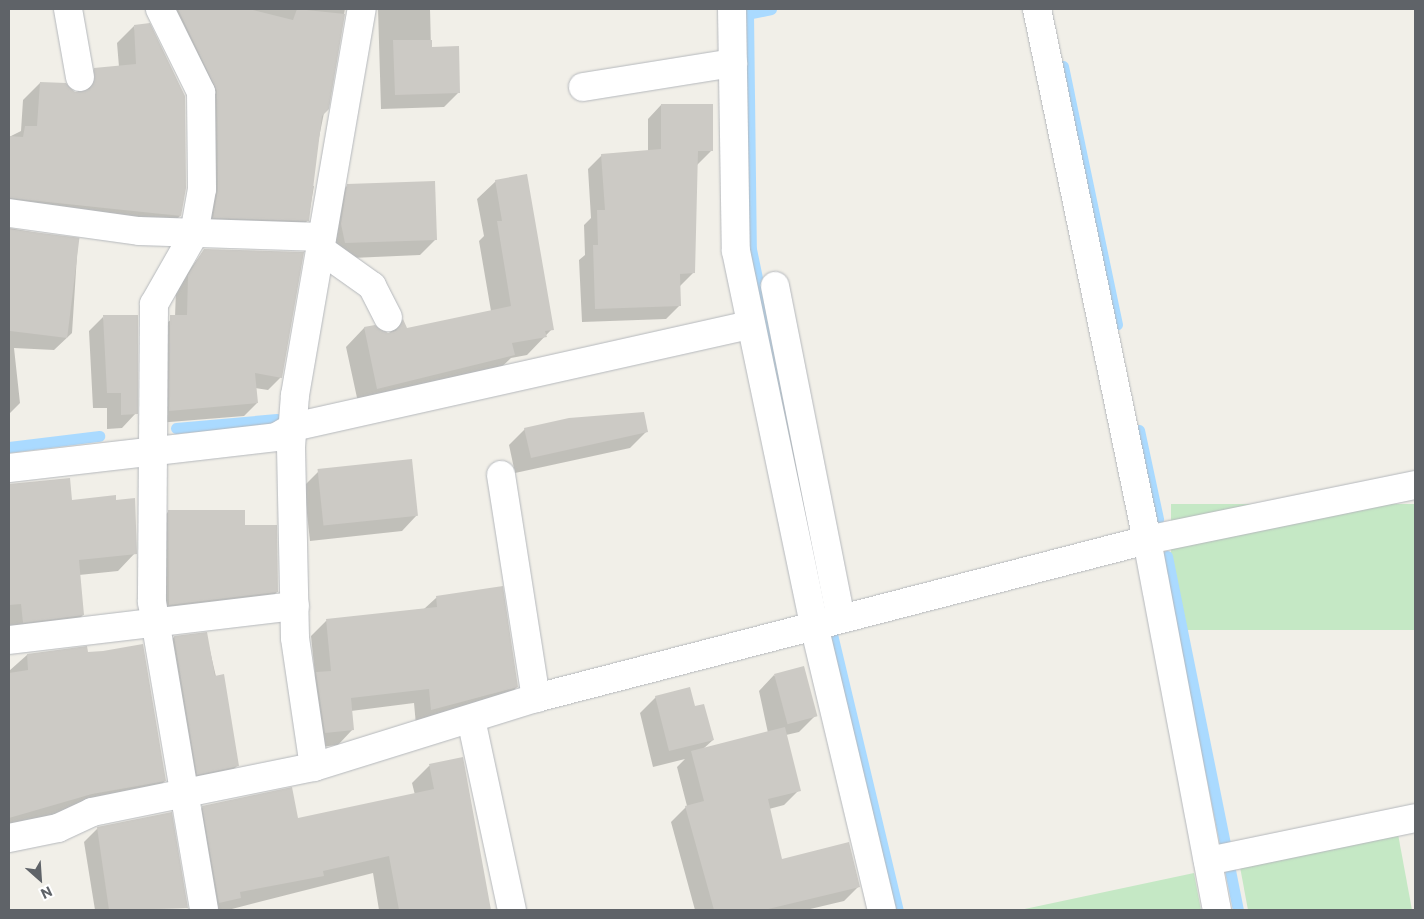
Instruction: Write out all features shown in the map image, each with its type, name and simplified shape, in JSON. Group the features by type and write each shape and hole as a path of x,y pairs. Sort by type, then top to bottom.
{"street":[{"path":"68,9 80,77"},
{"path":"160,9 201,92 202,189 194,234 154,304 153,452 155,622 187,794 204,910"},
{"path":"314,767 295,606 292,427 321,243 362,9"},
{"path":"732,9 736,250 814,625 882,910"},
{"path":"1037,9 1147,540 1217,910"},
{"path":"583,87 733,63"},
{"path":"9,213 194,234 321,243 372,286 388,317"},
{"path":"775,286 841,618"},
{"path":"9,468 276,437 292,427 751,325"},
{"path":"501,475 536,698"},
{"path":"9,838 58,828 92,812 314,767 536,698 1147,540 1415,485"},
{"path":"9,640 295,606"},
{"path":"471,719 512,910"},
{"path":"1208,861 1415,818"}],"green space":[{"path":"1171,504 1415,504 1415,630 1171,630"},
{"path":"1398,834 1412,910 1248,910 1240,867"},
{"path":"1194,873 1201,910 1020,910"}],"building":[{"path":"178,9 249,9 293,20 297,9 345,14 329,109 322,116 309,221 213,218 218,189 217,91"},
{"path":"150,23 185,96 186,188 181,216 9,198 9,136 23,137 25,126 37,126 40,82 66,83 75,92 90,89 94,68 136,64 134,25"},
{"path":"393,40 432,40 432,47 459,46 460,93 395,95"},
{"path":"661,104 713,104 713,151 698,151 695,273 680,274 681,306 595,309 593,245 598,245 597,210 605,210 601,154 661,149"},
{"path":"527,174 554,330 545,331 547,337 512,343 515,355 377,389 364,327 375,325 388,333 396,331 403,319 407,328 511,306 497,221 502,221 495,180"},
{"path":"435,181 437,240 345,243 341,224 347,184"},
{"path":"9,229 79,238 67,338 9,331"},
{"path":"204,249 304,252 282,378 255,373 258,403 169,411 170,315 187,315 188,275"},
{"path":"103,315 138,315 138,414 121,415 121,393 107,393"},
{"path":"644,412 648,432 531,458 524,428 569,418"},
{"path":"412,459 418,516 323,526 318,469"},
{"path":"70,478 72,500 116,495 116,500 135,498 137,554 79,560 84,615 23,623 21,604 9,605 9,484"},
{"path":"168,510 245,510 245,525 277,525 278,592 169,605"},
{"path":"503,586 518,687 431,710 429,689 351,698 354,730 325,733 316,672 331,671 326,619 437,607 436,596"},
{"path":"207,632 215,676 224,674 239,766 197,775 174,636"},
{"path":"143,644 166,781 92,794 9,818 9,673 28,670 27,654 87,646 88,652 103,651"},
{"path":"804,666 817,716 788,724 774,674"},
{"path":"690,687 695,706 704,704 714,740 669,751 655,696"},
{"path":"785,727 801,791 768,799 782,859 849,842 860,887 764,910 714,910 685,806 704,801 691,751"},
{"path":"463,757 491,910 399,910 389,856 323,871 324,876 240,892 241,898 219,903 202,806 292,787 298,818 434,789 429,764"},
{"path":"172,812 188,908 109,910 97,827"}],"waterway":[{"path":"771,9 748,14 751,249 820,583"},
{"path":"1063,66 1117,324"},
{"path":"176,428 277,419"},
{"path":"1139,430 1158,519"},
{"path":"9,447 99,436"},
{"path":"1167,556 1225,843"},
{"path":"832,634 898,910"},
{"path":"1230,870 1238,910"}]}
